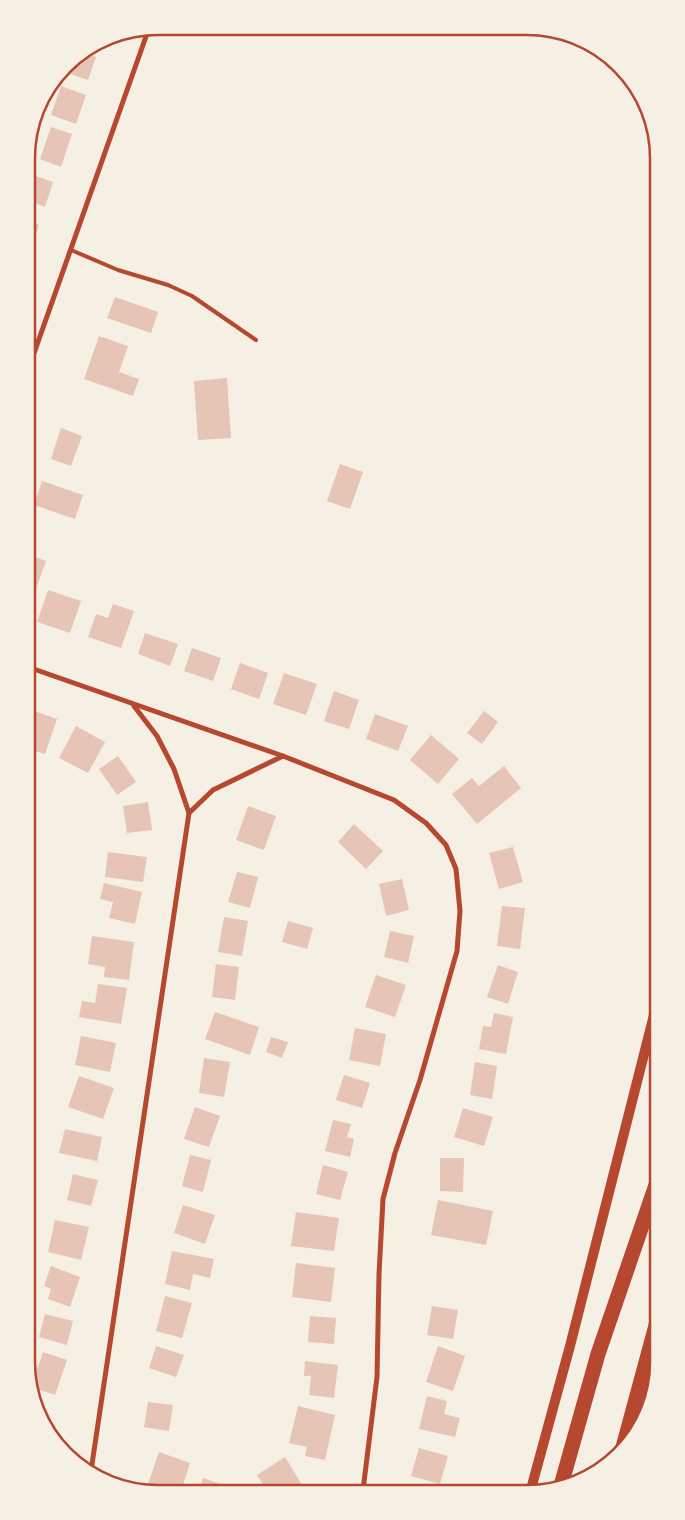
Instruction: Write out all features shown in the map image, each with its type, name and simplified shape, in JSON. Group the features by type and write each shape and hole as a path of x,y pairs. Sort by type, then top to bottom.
{"highway":[{"path":"563,1480 598,1354 650,1202"},
{"path":"626,1435 650,1348"}],"main road":[{"path":"531,1485 573,1337 650,1031"}],"street":[{"path":"35,351 146,35"},
{"path":"35,669 283,756 394,800 426,823 446,846 456,869 460,911 457,951 420,1080 395,1153 383,1199 377,1377 364,1485"},
{"path":"91,1465 189,813 174,769 158,736 133,704"},
{"path":"189,813 213,790 283,756"}],"lane":[{"path":"71,250 118,270 168,285 192,296 256,340"}],"building":[{"path":"91,56 96,57 88,80 69,73"},
{"path":"61,86 86,95 76,124 51,115"},
{"path":"51,127 72,134 61,167 40,159"},
{"path":"35,176 53,182 45,207 35,203"},
{"path":"35,223 39,225 35,236"},
{"path":"115,297 158,312 151,333 107,318"},
{"path":"99,336 128,346 119,372 139,379 133,396 84,379"},
{"path":"227,378 231,438 198,440 194,381"},
{"path":"61,428 82,436 71,466 51,459"},
{"path":"340,464 363,472 350,509 327,501"},
{"path":"42,481 83,495 75,519 35,505"},
{"path":"35,557 46,561 35,592"},
{"path":"48,590 81,601 70,633 37,622"},
{"path":"113,604 134,611 121,648 88,637 96,614 108,618"},
{"path":"145,633 178,644 170,666 138,654"},
{"path":"192,648 221,658 213,681 184,671"},
{"path":"240,663 268,673 259,699 231,689"},
{"path":"284,673 317,684 306,715 273,704"},
{"path":"334,691 359,700 349,729 324,721"},
{"path":"35,711 57,719 45,754 35,751"},
{"path":"484,711 498,722 482,744 467,733"},
{"path":"375,714 408,726 398,751 366,739"},
{"path":"76,726 105,742 88,773 59,758"},
{"path":"431,735 459,759 438,784 410,760"},
{"path":"118,756 136,782 117,795 99,769"},
{"path":"504,766 521,788 477,824 452,794 472,778 479,786"},
{"path":"148,802 152,830 127,833 123,806"},
{"path":"248,806 276,816 264,850 236,840"},
{"path":"354,824 383,851 366,869 338,842"},
{"path":"513,847 523,882 499,889 489,853"},
{"path":"108,852 147,857 143,882 105,877"},
{"path":"237,872 258,877 250,908 228,902"},
{"path":"402,879 409,910 386,916 379,884"},
{"path":"104,883 142,892 135,924 109,918 113,902 100,899"},
{"path":"502,906 525,908 520,949 497,946"},
{"path":"224,917 248,921 242,956 218,952"},
{"path":"288,921 313,928 307,949 282,942"},
{"path":"390,931 414,936 408,963 384,957"},
{"path":"92,936 134,942 129,980 104,977 105,967 88,964"},
{"path":"216,964 239,967 235,1000 212,997"},
{"path":"498,965 518,972 508,1004 487,997"},
{"path":"376,975 406,985 395,1017 365,1007"},
{"path":"98,984 127,988 121,1024 79,1017 82,1001 95,1003"},
{"path":"215,1012 259,1027 250,1055 205,1039"},
{"path":"494,1013 513,1017 506,1054 479,1049 483,1026 491,1027"},
{"path":"355,1028 386,1034 380,1066 349,1060"},
{"path":"81,1036 116,1043 110,1072 75,1065"},
{"path":"271,1037 288,1042 282,1058 266,1052"},
{"path":"204,1058 230,1062 224,1097 199,1093"},
{"path":"475,1062 497,1066 492,1099 470,1095"},
{"path":"344,1075 370,1083 362,1108 336,1100"},
{"path":"79,1076 114,1088 103,1119 68,1107"},
{"path":"195,1107 220,1116 209,1147 184,1139"},
{"path":"463,1108 493,1117 484,1146 454,1137"},
{"path":"333,1120 351,1124 347,1137 354,1139 350,1157 325,1151"},
{"path":"65,1129 102,1137 97,1161 59,1153"},
{"path":"190,1155 211,1160 203,1192 182,1186"},
{"path":"440,1158 464,1158 463,1192 440,1191"},
{"path":"323,1165 348,1172 340,1200 316,1194"},
{"path":"73,1174 98,1180 91,1206 67,1200"},
{"path":"438,1200 493,1211 486,1245 431,1235"},
{"path":"183,1205 215,1215 205,1244 174,1233"},
{"path":"296,1212 339,1218 334,1251 291,1246"},
{"path":"55,1220 89,1227 81,1260 48,1252"},
{"path":"172,1251 214,1259 210,1278 193,1274 190,1290 165,1284"},
{"path":"296,1263 335,1268 331,1302 292,1297"},
{"path":"51,1266 80,1277 70,1307 48,1299 51,1289 44,1286"},
{"path":"165,1296 192,1303 182,1338 156,1331"},
{"path":"432,1306 458,1310 453,1339 427,1335"},
{"path":"45,1314 73,1321 67,1345 39,1337"},
{"path":"310,1316 336,1318 334,1344 308,1342"},
{"path":"156,1346 184,1355 176,1377 149,1368"},
{"path":"438,1346 465,1356 453,1391 426,1382"},
{"path":"43,1352 67,1360 55,1395 38,1389 36,1373"},
{"path":"305,1361 338,1365 334,1398 309,1395 311,1376 304,1376"},
{"path":"427,1396 447,1401 444,1414 460,1418 455,1437 419,1429"},
{"path":"148,1402 173,1405 169,1431 144,1427"},
{"path":"298,1406 335,1415 325,1460 305,1456 307,1447 289,1443"},
{"path":"419,1448 448,1456 440,1484 411,1476"},
{"path":"159,1452 190,1463 183,1485 148,1484"},
{"path":"285,1457 302,1485 263,1485 257,1475"},
{"path":"203,1478 223,1485 201,1485"}]}
